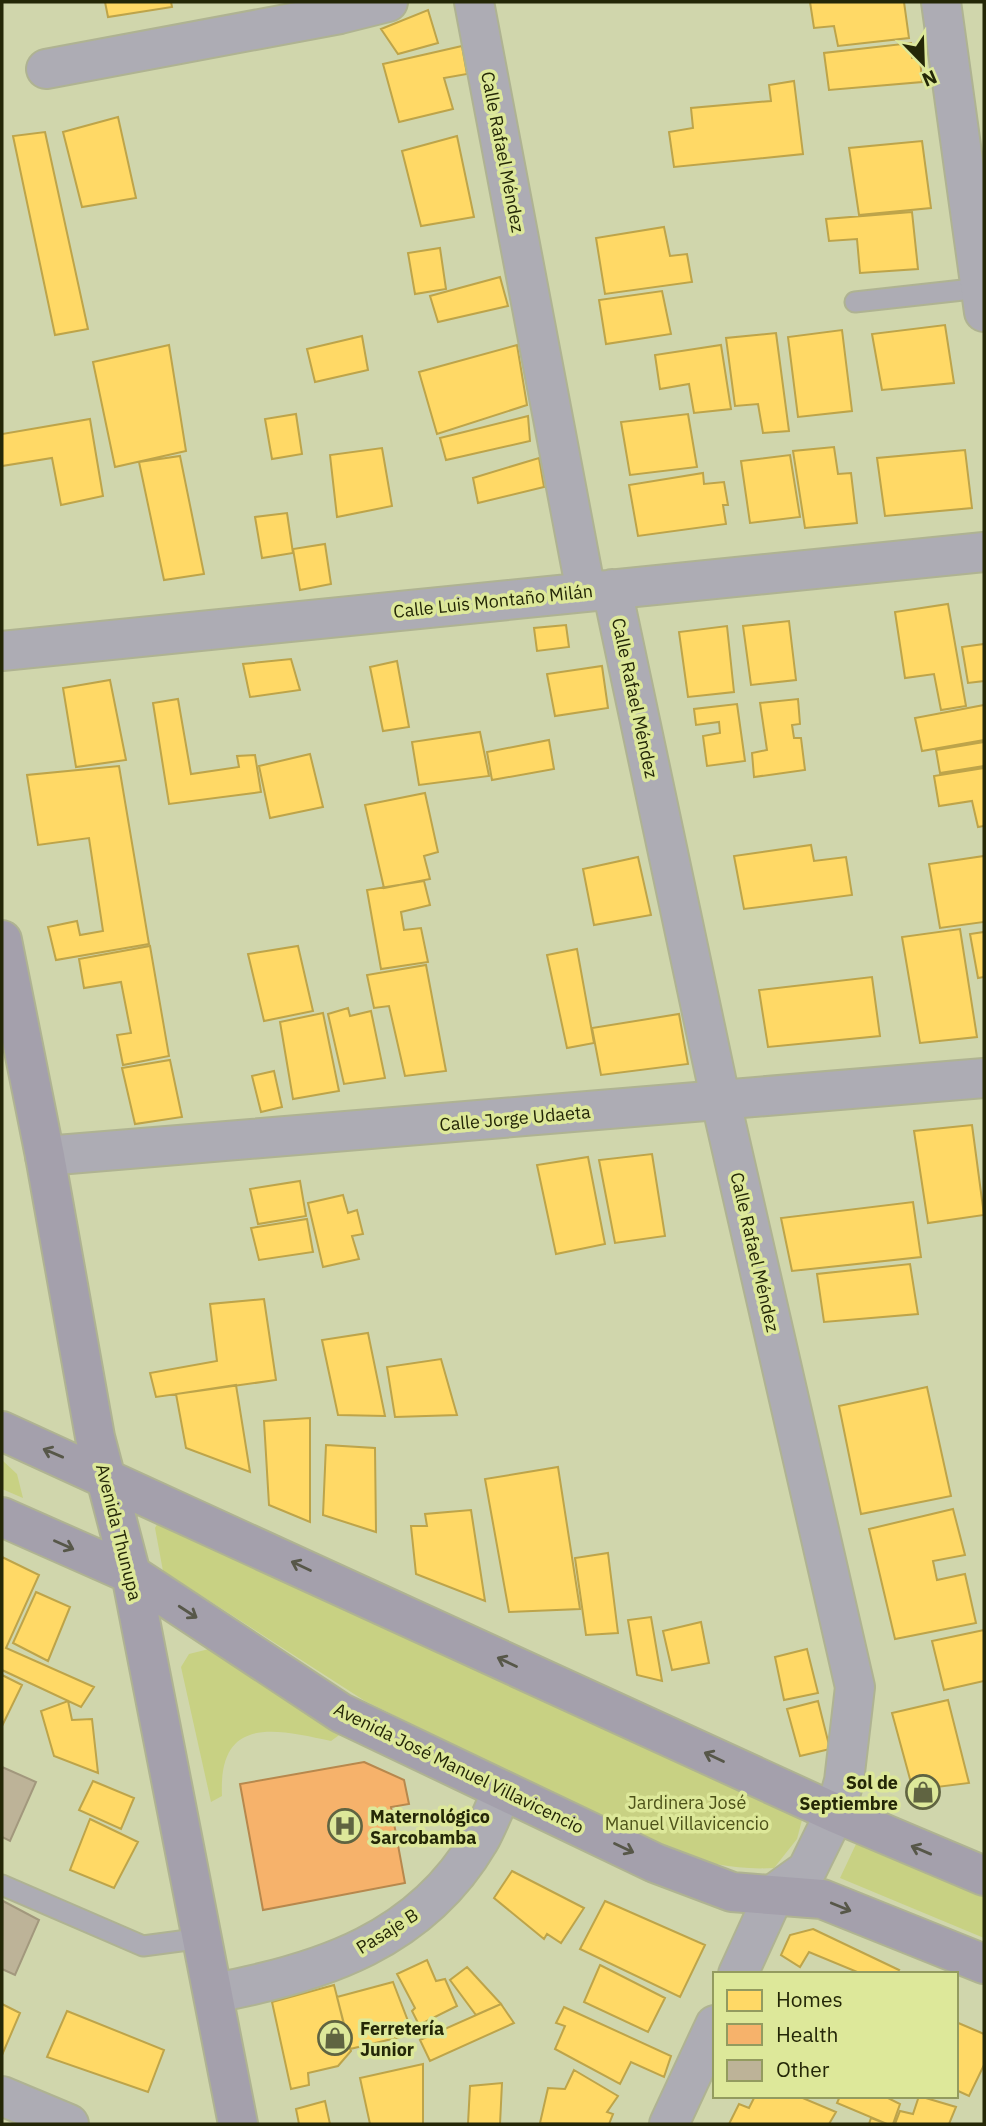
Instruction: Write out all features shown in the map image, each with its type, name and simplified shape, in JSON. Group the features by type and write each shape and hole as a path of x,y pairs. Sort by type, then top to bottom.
{"main road":[{"name":"Avenida Thunupa","path":"2,940 45,1156 95,1437 131,1574 238,2124"},
{"path":"2,1431 835,1813 984,1876"},
{"name":"Avenida José Manuel Villavicencio","path":"2,1517 131,1574 341,1713 502,1792 656,1863 732,1892 775,1893 822,1899 984,1964"}],"street":[{"path":"46,69 340,14 388,2"},
{"name":"Calle Rafael Méndez","path":"474,2 599,591 721,1102 855,1687 844,1782 835,1813 807,1870 775,1893"},
{"path":"941,2 983,300"},
{"name":"Calle Luis Montaño Milán","path":"2,651 984,552"},
{"name":"Calle Jorge Udaeta","path":"45,1156 721,1102 984,1077"},
{"name":"Pasaje B","path":"214,1993 267,1983 317,1968 366,1948 411,1920 449,1883 480,1840 502,1792"},
{"path":"739,1972 775,1893"},
{"path":"669,2124 713,2029"},
{"path":"2,2096 69,2124"}],"lane":[{"path":"855,302 983,300"},
{"path":"2,1885 143,1946 203,1938"}],"green space":[{"path":"2,1460 17,1474 23,1498 2,1489"},
{"name":"Jardinera José Manuel Villavicencio","path":"160,1519 802,1820 797,1839 774,1868 724,1865 674,1853 365,1701 163,1571 155,1528"},
{"path":"209,1649 346,1730 331,1741 271,1732 254,1734 240,1740 229,1752 223,1770 222,1796 211,1802 181,1667 189,1654"},
{"path":"857,1842 984,1896 984,1938 840,1878"}],"building: Homes":[{"path":"105,2 171,2 172,7 108,17"},
{"path":"810,2 904,2 909,38 838,46 834,26 814,28"},
{"path":"428,10 438,43 398,54 381,29"},
{"path":"911,43 912,58 920,57 922,82 829,90 824,53"},
{"path":"462,46 467,74 444,78 453,109 399,122 383,64"},
{"path":"794,81 803,154 674,167 669,132 693,128 691,108 771,101 769,85"},
{"path":"118,117 136,198 82,207 63,132"},
{"path":"45,132 88,329 55,335 13,136"},
{"path":"457,136 474,217 421,226 402,151"},
{"path":"922,141 931,208 859,215 849,148"},
{"path":"912,212 918,269 860,273 857,239 829,241 826,219"},
{"path":"664,227 670,256 687,254 692,282 605,294 596,238"},
{"path":"440,248 446,289 415,294 408,253"},
{"path":"500,277 508,306 438,322 430,296"},
{"path":"662,291 671,334 606,344 599,300"},
{"path":"945,325 954,383 882,390 872,334"},
{"path":"842,330 852,411 798,417 788,337"},
{"path":"776,333 789,431 763,433 758,404 735,406 726,338"},
{"path":"362,336 368,370 315,382 307,349"},
{"path":"169,345 186,451 115,467 93,362"},
{"path":"517,345 527,405 437,434 419,372"},
{"path":"721,345 731,409 694,413 689,384 660,389 655,355"},
{"path":"296,414 302,454 272,459 265,419"},
{"path":"688,414 697,467 630,475 621,422"},
{"path":"528,416 530,441 446,460 440,438"},
{"path":"90,419 103,496 61,505 52,458 2,466 2,434"},
{"path":"834,447 838,474 851,473 857,523 805,528 793,451"},
{"path":"382,448 392,506 337,517 330,455"},
{"path":"965,450 972,508 885,516 877,458"},
{"path":"790,455 800,517 750,523 741,461"},
{"path":"180,456 204,574 164,580 139,462"},
{"path":"539,458 544,487 478,503 473,478"},
{"path":"703,473 704,484 724,482 728,505 723,505 726,524 638,536 629,485"},
{"path":"287,513 293,553 262,558 255,517"},
{"path":"325,544 331,584 300,590 293,549"},
{"path":"948,604 966,706 941,710 934,674 905,678 895,612"},
{"path":"789,621 796,680 751,685 743,626"},
{"path":"566,625 569,647 537,651 534,628"},
{"path":"727,626 734,692 688,697 679,632"},
{"path":"984,644 984,681 968,683 962,647"},
{"path":"291,659 300,690 250,697 243,664"},
{"path":"397,661 409,727 383,731 370,667"},
{"path":"602,666 608,708 555,716 547,674"},
{"path":"110,680 126,760 76,767 63,688"},
{"path":"178,699 191,774 239,767 237,756 255,755 261,792 169,804 153,703"},
{"path":"798,699 800,724 792,725 794,738 801,738 805,770 754,777 752,753 767,750 760,703"},
{"path":"737,704 745,761 707,766 703,736 720,733 719,722 696,725 694,709"},
{"path":"984,705 984,740 922,751 915,718"},
{"path":"480,732 489,776 419,785 412,742"},
{"path":"549,740 554,769 492,780 487,752"},
{"path":"984,742 984,766 940,773 936,750"},
{"path":"310,754 323,807 270,818 259,766"},
{"path":"119,766 149,944 56,960 48,927 77,921 80,935 103,931 89,838 38,845 27,775"},
{"path":"984,768 984,826 978,827 972,801 939,806 934,776"},
{"path":"425,793 438,852 424,856 430,879 384,888 365,805"},
{"path":"811,845 814,861 846,857 852,895 744,909 734,856"},
{"path":"984,856 984,922 940,928 929,864"},
{"path":"638,857 651,915 594,925 583,869"},
{"path":"424,881 430,905 401,912 404,930 421,928 428,962 381,969 367,890"},
{"path":"960,929 977,1037 920,1043 902,937"},
{"path":"984,932 984,977 978,978 970,934"},
{"path":"150,946 169,1056 123,1065 117,1035 131,1033 121,982 84,988 79,959"},
{"path":"298,946 313,1011 264,1021 248,954"},
{"path":"577,949 594,1043 567,1048 547,955"},
{"path":"426,965 446,1071 405,1076 389,1006 374,1008 367,975"},
{"path":"872,977 880,1036 768,1047 759,990"},
{"path":"348,1008 350,1016 371,1011 385,1078 344,1084 328,1014"},
{"path":"323,1013 339,1091 293,1099 280,1022"},
{"path":"679,1014 688,1064 601,1075 592,1028"},
{"path":"170,1060 182,1117 135,1124 122,1068"},
{"path":"274,1071 282,1107 261,1112 252,1076"},
{"path":"972,1125 984,1215 928,1223 914,1131"},
{"path":"652,1154 665,1236 615,1243 599,1160"},
{"path":"588,1157 605,1244 556,1254 537,1165"},
{"path":"300,1181 306,1216 258,1224 250,1189"},
{"path":"343,1195 348,1213 357,1210 363,1234 352,1236 359,1259 323,1267 308,1203"},
{"path":"913,1202 921,1257 792,1271 781,1218"},
{"path":"307,1219 313,1252 259,1260 251,1228"},
{"path":"910,1264 918,1314 824,1322 817,1274"},
{"path":"264,1299 276,1380 156,1397 150,1373 217,1361 210,1304"},
{"path":"368,1333 385,1416 338,1415 322,1340"},
{"path":"441,1359 457,1415 395,1417 387,1367"},
{"path":"236,1385 250,1472 186,1448 176,1394"},
{"path":"927,1387 951,1496 861,1514 839,1406"},
{"path":"310,1418 310,1522 269,1505 264,1421"},
{"path":"326,1445 375,1448 376,1532 323,1515"},
{"path":"558,1467 580,1609 509,1612 485,1479"},
{"path":"953,1509 965,1555 933,1561 937,1580 965,1574 976,1623 895,1639 869,1529"},
{"path":"471,1510 485,1601 416,1574 411,1526 427,1526 425,1514"},
{"path":"608,1553 618,1633 586,1635 575,1558"},
{"path":"2,1557 39,1575 6,1648 94,1687 81,1707 2,1670"},
{"path":"36,1592 70,1607 48,1661 13,1643"},
{"path":"651,1617 662,1681 637,1675 628,1620"},
{"path":"701,1622 709,1663 672,1670 663,1631"},
{"path":"984,1630 984,1681 944,1690 932,1641"},
{"path":"807,1649 818,1693 784,1700 775,1657"},
{"path":"2,1675 22,1685 2,1726"},
{"path":"948,1700 969,1783 913,1790 892,1713"},
{"path":"68,1701 72,1720 92,1719 98,1773 54,1756 41,1711"},
{"path":"818,1701 830,1749 800,1756 787,1709"},
{"path":"93,1781 134,1798 121,1829 79,1810"},
{"path":"90,1819 138,1842 114,1888 70,1870"},
{"path":"512,1871 584,1908 561,1943 547,1934 544,1939 494,1898"},
{"path":"605,1901 705,1945 680,1997 580,1949"},
{"path":"813,1929 899,1970 857,1972 809,1952 800,1967 781,1955 790,1935"},
{"path":"427,1960 436,1981 445,1979 457,2006 419,2025 412,2011 415,2008 397,1974"},
{"path":"600,1965 665,1998 648,2032 584,2002"},
{"path":"467,1967 501,2004 476,2015 450,1980"},
{"path":"393,1982 413,2034 350,2049 337,1997"},
{"path":"334,1985 351,2051 338,2066 308,2073 309,2085 291,2089 272,2002"},
{"path":"2,2004 20,2013 2,2055"},
{"path":"501,2004 514,2023 430,2061 420,2040"},
{"path":"564,2007 671,2056 664,2077 631,2062 620,2084 555,2049 565,2026 556,2023"},
{"path":"67,2011 164,2050 148,2092 47,2057"},
{"path":"958,2023 984,2034 984,2065 969,2096 958,2091"},
{"path":"423,2064 423,2124 370,2124 360,2078"},
{"path":"574,2070 618,2096 607,2112 613,2114 609,2124 540,2123 548,2088 565,2089"},
{"path":"502,2083 500,2124 468,2124 470,2086"},
{"path":"754,2098 803,2098 836,2112 829,2124 729,2124 739,2104 749,2108"},
{"path":"839,2098 888,2098 900,2104 893,2124 887,2124 837,2103"},
{"path":"918,2098 956,2107 949,2124 895,2124 900,2111 913,2114"},
{"path":"325,2101 330,2124 299,2124 296,2109"},
{"path":"871,2118 887,2124 869,2124"}],"building: Health":[{"name":"Maternológico Sarcobamba","path":"364,1762 404,1780 409,1804 391,1807 405,1883 263,1910 240,1784"}],"building: Other":[{"path":"2,1767 36,1782 10,1841 2,1837"},
{"path":"3,1901 39,1920 15,1975 2,1969"}],"place":[{"name":"Sol de Septiembre","path":"923,1792"},
{"name":"Maternológico Sarcobamba","path":"345,1826"},
{"name":"Ferretería Junior","path":"335,2038"}]}
